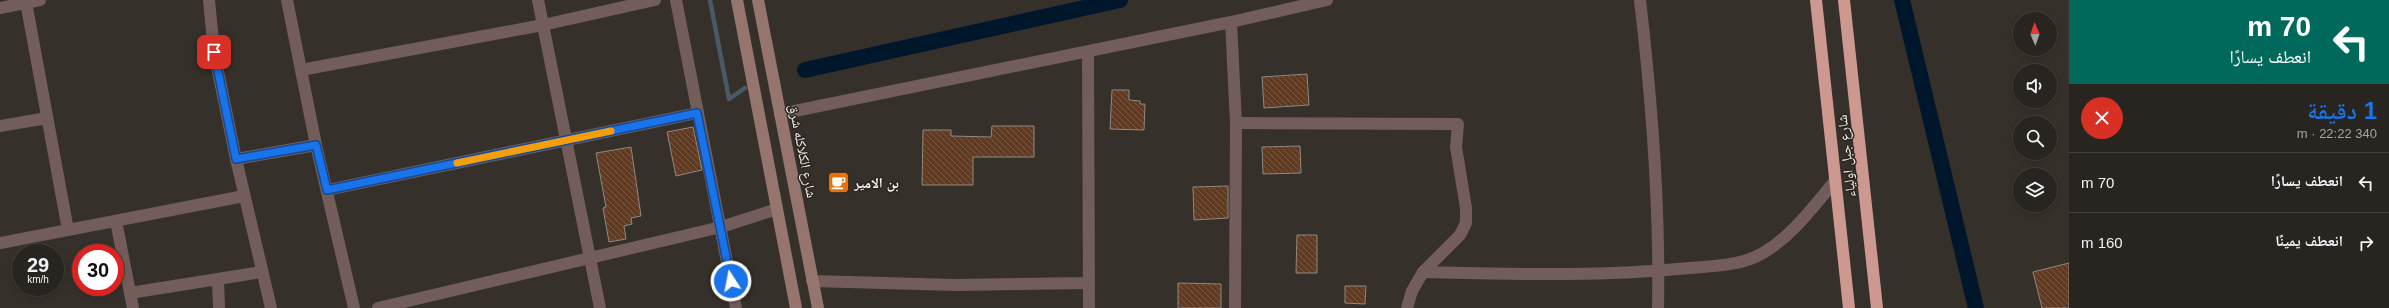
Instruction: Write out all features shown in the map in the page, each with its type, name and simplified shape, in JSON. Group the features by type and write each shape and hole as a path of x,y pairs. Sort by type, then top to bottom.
{"highway":[{"name":"شارع جبل اولياء","path":"1816,0 1849,308"},
{"name":"شارع جبل اولياء","path":"1844,0 1877,308"}],"street":[{"path":"0,8 40,0"},
{"path":"209,0 214,52 244,196 261,272 271,308"},
{"path":"287,0 316,145 354,308"},
{"path":"538,0 600,308"},
{"path":"301,70 543,25 655,0"},
{"path":"676,0 736,308"},
{"path":"736,0 796,308"},
{"name":"شارع الكلاكله شرق","path":"759,0 818,308"},
{"path":"780,114 1088,52 1231,22 1326,0"},
{"path":"1640,0 1650,88 1658,272 1658,308"},
{"path":"26,2 68,230"},
{"path":"1231,22 1236,122 1234,308"},
{"path":"1088,52 1089,308"},
{"path":"327,190 697,113"},
{"path":"0,126 47,118"},
{"path":"1236,122 1458,124 1456,147 1466,208 1466,223 1460,236 1423,272 1412,290 1407,308"},
{"path":"236,159 316,145"},
{"path":"1423,272 1556,276 1658,272 1734,264 1761,254 1787,236 1836,181"},
{"path":"0,243 244,196"},
{"path":"378,308 721,227 777,208"},
{"path":"116,221 133,308"},
{"path":"130,292 218,280 261,272"},
{"path":"218,280 219,308"},
{"path":"812,281 955,285 1089,283"}],"building":[{"path":"1307,74 1309,105 1264,108 1262,77"},
{"path":"1112,90 1129,90 1129,100 1140,101 1140,104 1145,104 1144,130 1110,129"},
{"path":"992,126 1034,126 1034,157 973,157 973,185 922,185 923,130 951,130 951,136 991,137"},
{"path":"693,127 702,170 676,176 667,132"},
{"path":"1300,146 1301,173 1263,174 1262,147"},
{"path":"631,147 641,216 631,218 632,224 624,226 626,239 609,242 603,208 606,207 596,153"},
{"path":"1228,186 1228,218 1194,220 1193,187"},
{"path":"1297,235 1317,235 1317,273 1296,273"},
{"path":"2069,263 2069,308 2042,308 2033,272"},
{"path":"1178,283 1221,284 1221,308 1178,308"},
{"path":"1345,286 1366,286 1365,304 1345,303"}],"waterway":[{"path":"710,0 729,99 745,88"},
{"path":"805,70 1120,0"},
{"path":"1902,0 1976,308"}],"slow traffic":[{"path":"457,163 611,131"}],"place":[{"name":"بن الامير","path":"839,183"}],"route":[{"path":"214,52 236,159 316,145 327,190 697,113 731,281"}]}
